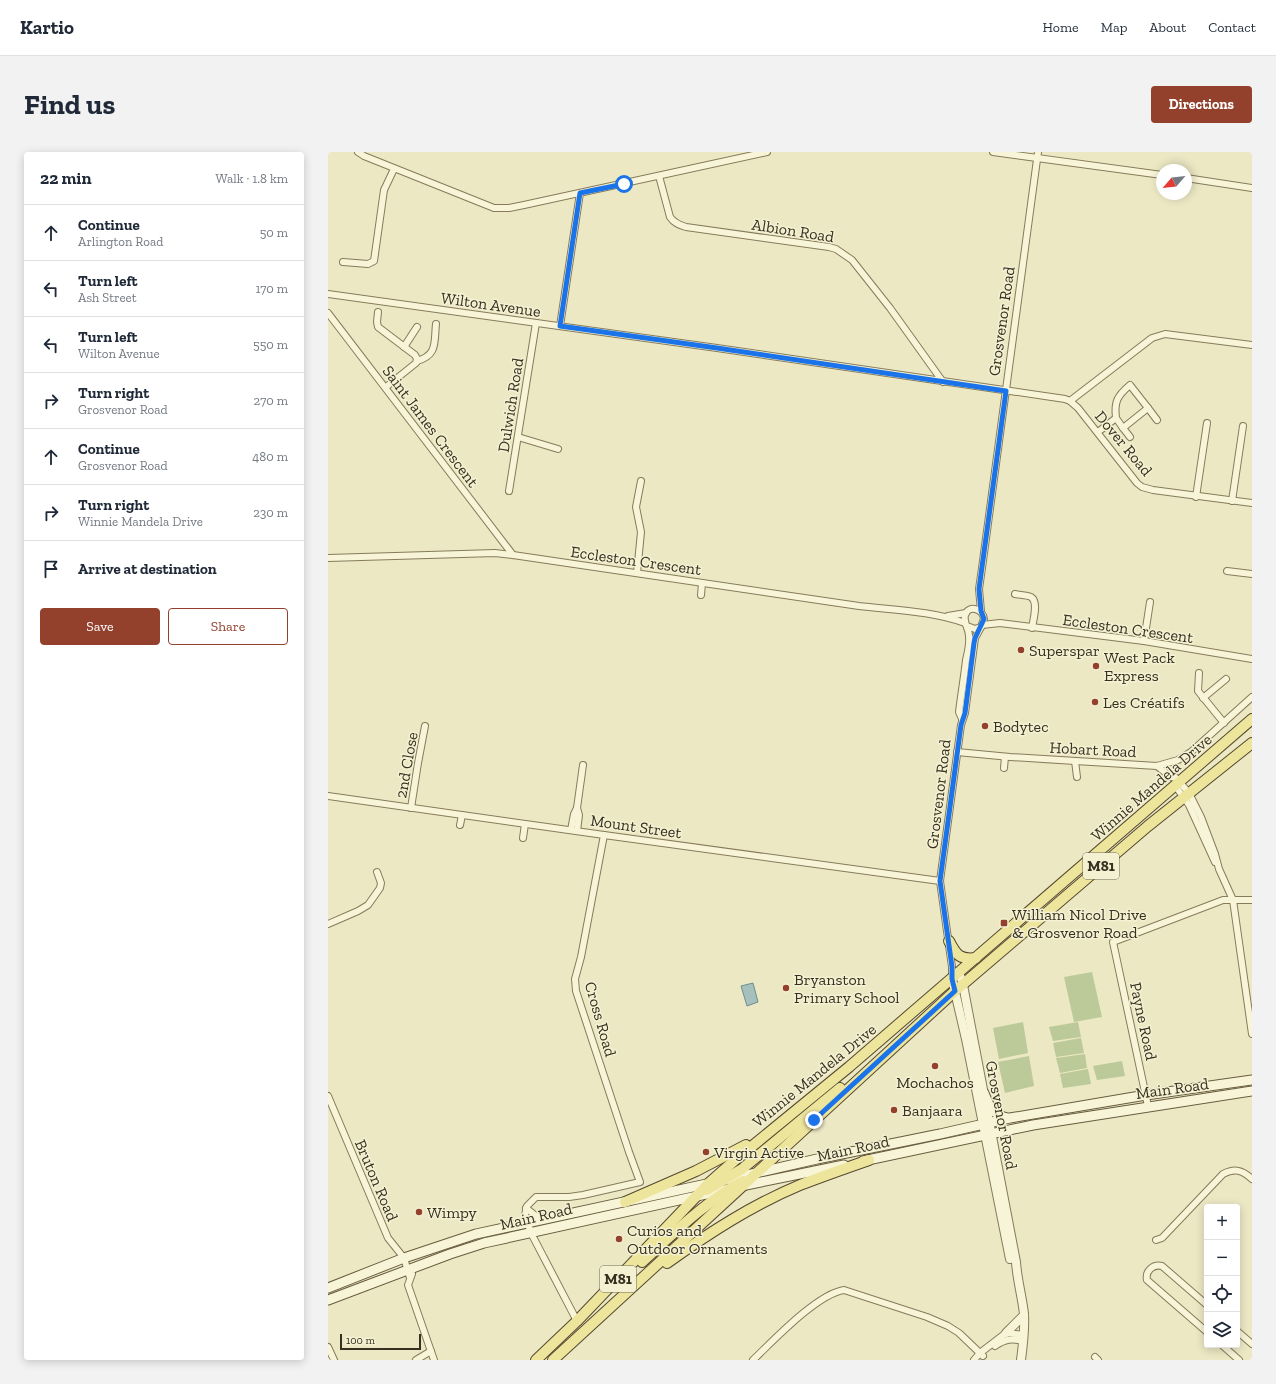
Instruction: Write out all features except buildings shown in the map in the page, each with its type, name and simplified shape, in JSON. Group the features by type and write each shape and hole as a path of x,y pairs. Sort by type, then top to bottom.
{"main road":[{"name":"Winnie Mandela Drive","path":"536,1360 577,1321 709,1183 768,1132 849,1067 954,973 976,958 1176,781 1252,719"},
{"name":"Winnie Mandela Drive","path":"553,1360 757,1174 883,1056 959,988 1121,848 1252,743"},
{"path":"949,941 959,956 967,959 976,958"},
{"path":"605,1292 624,1279 742,1170 832,1094 883,1056"},
{"name":"Main Road","path":"757,1174 817,1159 1010,1118 1146,1095 1252,1080"},
{"name":"Main Road","path":"328,1288 404,1258 476,1234 709,1183 744,1185 1032,1125 1252,1091"},
{"path":"984,1093 992,1111 999,1116 1010,1118"},
{"path":"624,1202 696,1171 768,1132"},
{"path":"636,1283 704,1236 750,1210 799,1186 869,1160"},
{"path":"697,1196 757,1174"},
{"name":"Main Road","path":"328,1300 347,1292 409,1274 422,1265 484,1243 697,1196"},
{"path":"328,1308 347,1292"}],"street":[{"path":"358,152 364,156 494,208 509,208 768,152"},
{"path":"992,152 1037,155 1156,174"},
{"name":"Grosvenor Road","path":"967,612 974,605 979,589 1037,155"},
{"path":"343,262 368,264 374,261 384,190 394,168"},
{"name":"Albion Road","path":"659,176 670,217 674,222 680,225 829,247 845,254 852,260 874,287 943,382"},
{"path":"1192,179 1252,188"},
{"path":"560,326 580,193"},
{"name":"Wilton Avenue","path":"328,294 717,348 1006,391"},
{"name":"Saint James Crescent","path":"328,312 513,555"},
{"path":"378,312 378,328 404,346 415,356 417,362"},
{"name":"Dulwich Road","path":"509,491 536,323"},
{"path":"386,387 417,362 426,358 434,348 436,324"},
{"path":"404,346 418,327"},
{"path":"1006,391 1070,401 1144,344 1159,335 1165,334 1252,345"},
{"path":"1130,437 1116,418 1115,403 1121,393 1130,386 1157,420"},
{"name":"Dover Road","path":"1070,401 1078,408 1131,476 1142,487 1153,490 1252,503"},
{"path":"1123,428 1148,408"},
{"path":"1098,432 1116,418"},
{"path":"1196,496 1207,423"},
{"path":"1232,501 1243,426"},
{"path":"518,437 558,449"},
{"path":"637,573 641,532 636,507 641,480"},
{"name":"Eccleston Crescent","path":"328,558 496,553 939,617 966,625"},
{"path":"1227,571 1252,574"},
{"path":"701,595 702,583"},
{"name":"Grosvenor Road","path":"979,589 982,613"},
{"path":"1015,594 1029,596 1035,602 1032,628"},
{"path":"1144,641 1150,602"},
{"path":"972,609 976,609 982,613 984,619 982,626 975,629 966,625 964,620 967,612 972,609"},
{"name":"Eccleston Crescent","path":"939,617 958,615 967,612"},
{"name":"Eccleston Crescent","path":"982,613 1000,623"},
{"name":"Eccleston Crescent","path":"982,626 1000,623 1144,641 1252,659"},
{"name":"Grosvenor Road","path":"962,720 960,712 969,639 966,625"},
{"name":"Grosvenor Road","path":"982,626 975,638 965,713 962,720 957,752 940,881 954,973 959,988 984,1093 986,1124"},
{"path":"1199,673 1197,690 1224,722"},
{"path":"1203,698 1226,679"},
{"name":"Hobart Road","path":"957,752 1005,757 1156,766 1172,762 1186,756 1252,697"},
{"name":"2nd Close","path":"411,808 425,726"},
{"path":"1004,768 1005,757"},
{"path":"1075,761 1077,777"},
{"path":"574,830 574,814 577,808 583,765"},
{"name":"Hobart Road","path":"1156,766 1176,781 1201,817 1219,869 1233,900 1252,1034"},
{"name":"Mount Street","path":"328,796 940,881"},
{"path":"460,825 462,815"},
{"path":"523,838 525,824"},
{"name":"Cross Road","path":"526,1208 536,1197 583,1195 640,1182 576,991 575,979 581,957 604,835"},
{"path":"328,924 368,905 380,888 381,883 377,872"},
{"name":"Payne Road","path":"1148,1106 1113,942 1223,900 1233,900"},
{"path":"1233,900 1252,900"},
{"path":"1244,979 1252,978"},
{"path":"1245,986 1252,985"},
{"name":"Grosvenor Road","path":"959,988 986,1124 1011,1263 1016,1272 1024,1315 1024,1338 1020,1360"},
{"name":"Bruton Road","path":"328,1096 388,1238 404,1258 409,1274 408,1285 434,1360"},
{"path":"1156,1240 1162,1238 1223,1174 1238,1170 1252,1179"},
{"path":"526,1208 536,1216 548,1218"},
{"path":"526,1208 527,1223 531,1233 577,1321"},
{"path":"1204,1302 1162,1266 1155,1266 1148,1272 1147,1280 1204,1329"},
{"path":"753,1360 801,1315 831,1294 844,1290 944,1324 959,1333 981,1356"},
{"path":"981,1356 1024,1315"},
{"path":"1006,1332 1024,1338"},
{"path":"1240,1334 1252,1344"},
{"path":"974,1360 1005,1340 1024,1338"},
{"path":"328,1347 334,1360"},
{"path":"1225,1348 1239,1360"},
{"path":"416,1360 431,1352"}],"green space":[{"path":"1092,972 1102,1017 1074,1022 1064,977"},
{"path":"1023,1022 1028,1053 999,1059 993,1028"},
{"path":"1078,1022 1081,1037 1053,1041 1049,1027"},
{"path":"1081,1038 1084,1053 1056,1057 1053,1043"},
{"path":"1085,1054 1087,1068 1060,1073 1056,1058"},
{"path":"1029,1056 1034,1086 1005,1093 998,1062"},
{"path":"1122,1061 1125,1076 1097,1080 1093,1066"},
{"path":"1088,1069 1091,1084 1063,1088 1060,1074"}],"water":[{"path":"753,983 758,1002 747,1006 741,986"}],"place":[{"name":"Superspar","path":"1021,650"},
{"name":"West Pack Express","path":"1096,666"},
{"name":"Les Créatifs","path":"1095,702"},
{"name":"Bodytec","path":"985,726"},
{"name":"William Nicol Drive & Grosvenor Road","path":"1004,923"},
{"name":"Bryanston Primary School","path":"786,988"},
{"name":"Mochachos","path":"935,1066"},
{"name":"Banjaara","path":"894,1110"},
{"name":"Virgin Active","path":"706,1152"},
{"name":"Wimpy","path":"419,1212"},
{"name":"Curios and Outdoor Ornaments","path":"619,1239"}],"route":[{"path":"624,184 580,193 560,326 884,372 1006,391 979,589 981,611 984,616 984,622 975,638 974,643 965,713 961,725 940,881 949,941 952,979 955,991 814,1120"}]}
